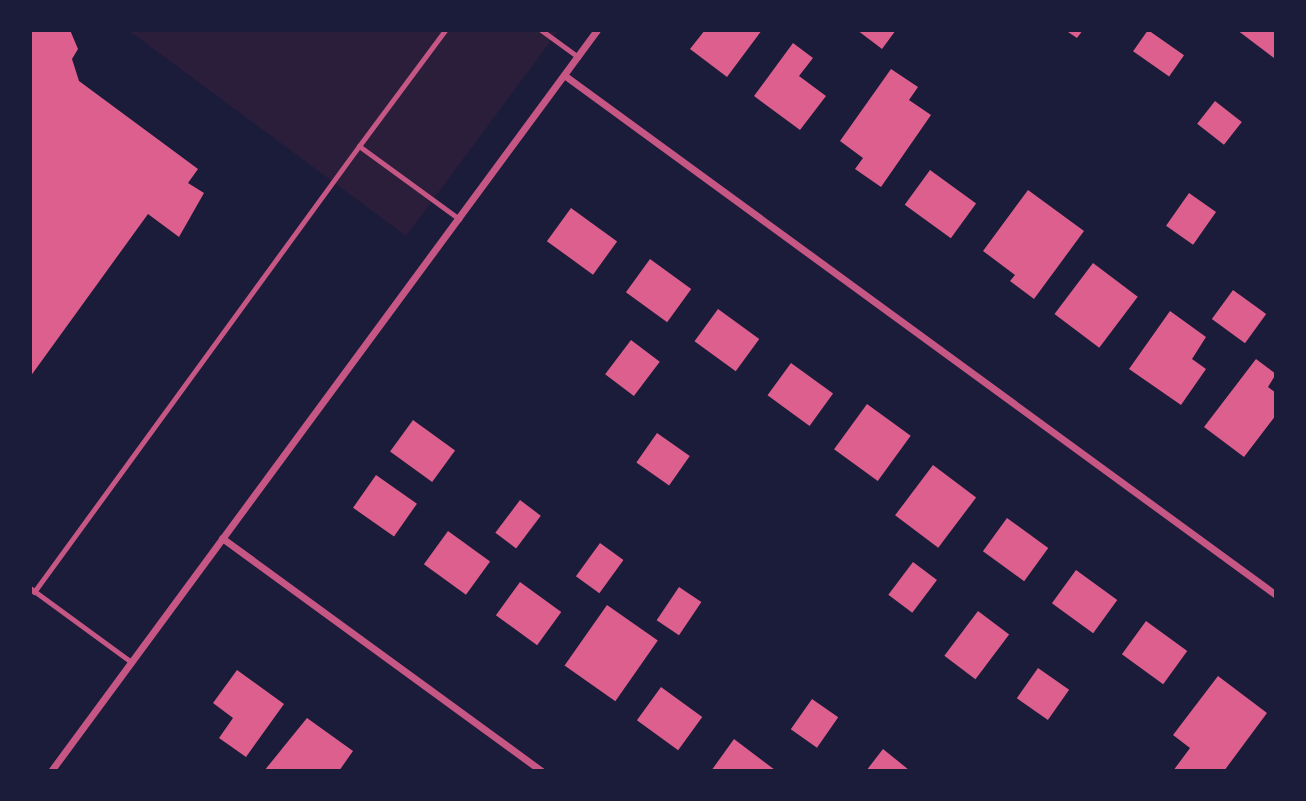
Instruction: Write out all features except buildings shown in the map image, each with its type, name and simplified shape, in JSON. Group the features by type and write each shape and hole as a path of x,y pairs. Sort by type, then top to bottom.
{"street":[{"path":"51,771 597,30"},
{"path":"564,75 1276,596"},
{"path":"222,538 542,771"}],"lane":[{"path":"131,662 32,590 445,30"},
{"path":"541,30 578,57"},
{"path":"359,146 458,219"}],"shaded area":[{"path":"128,30 559,30 406,236"}]}
